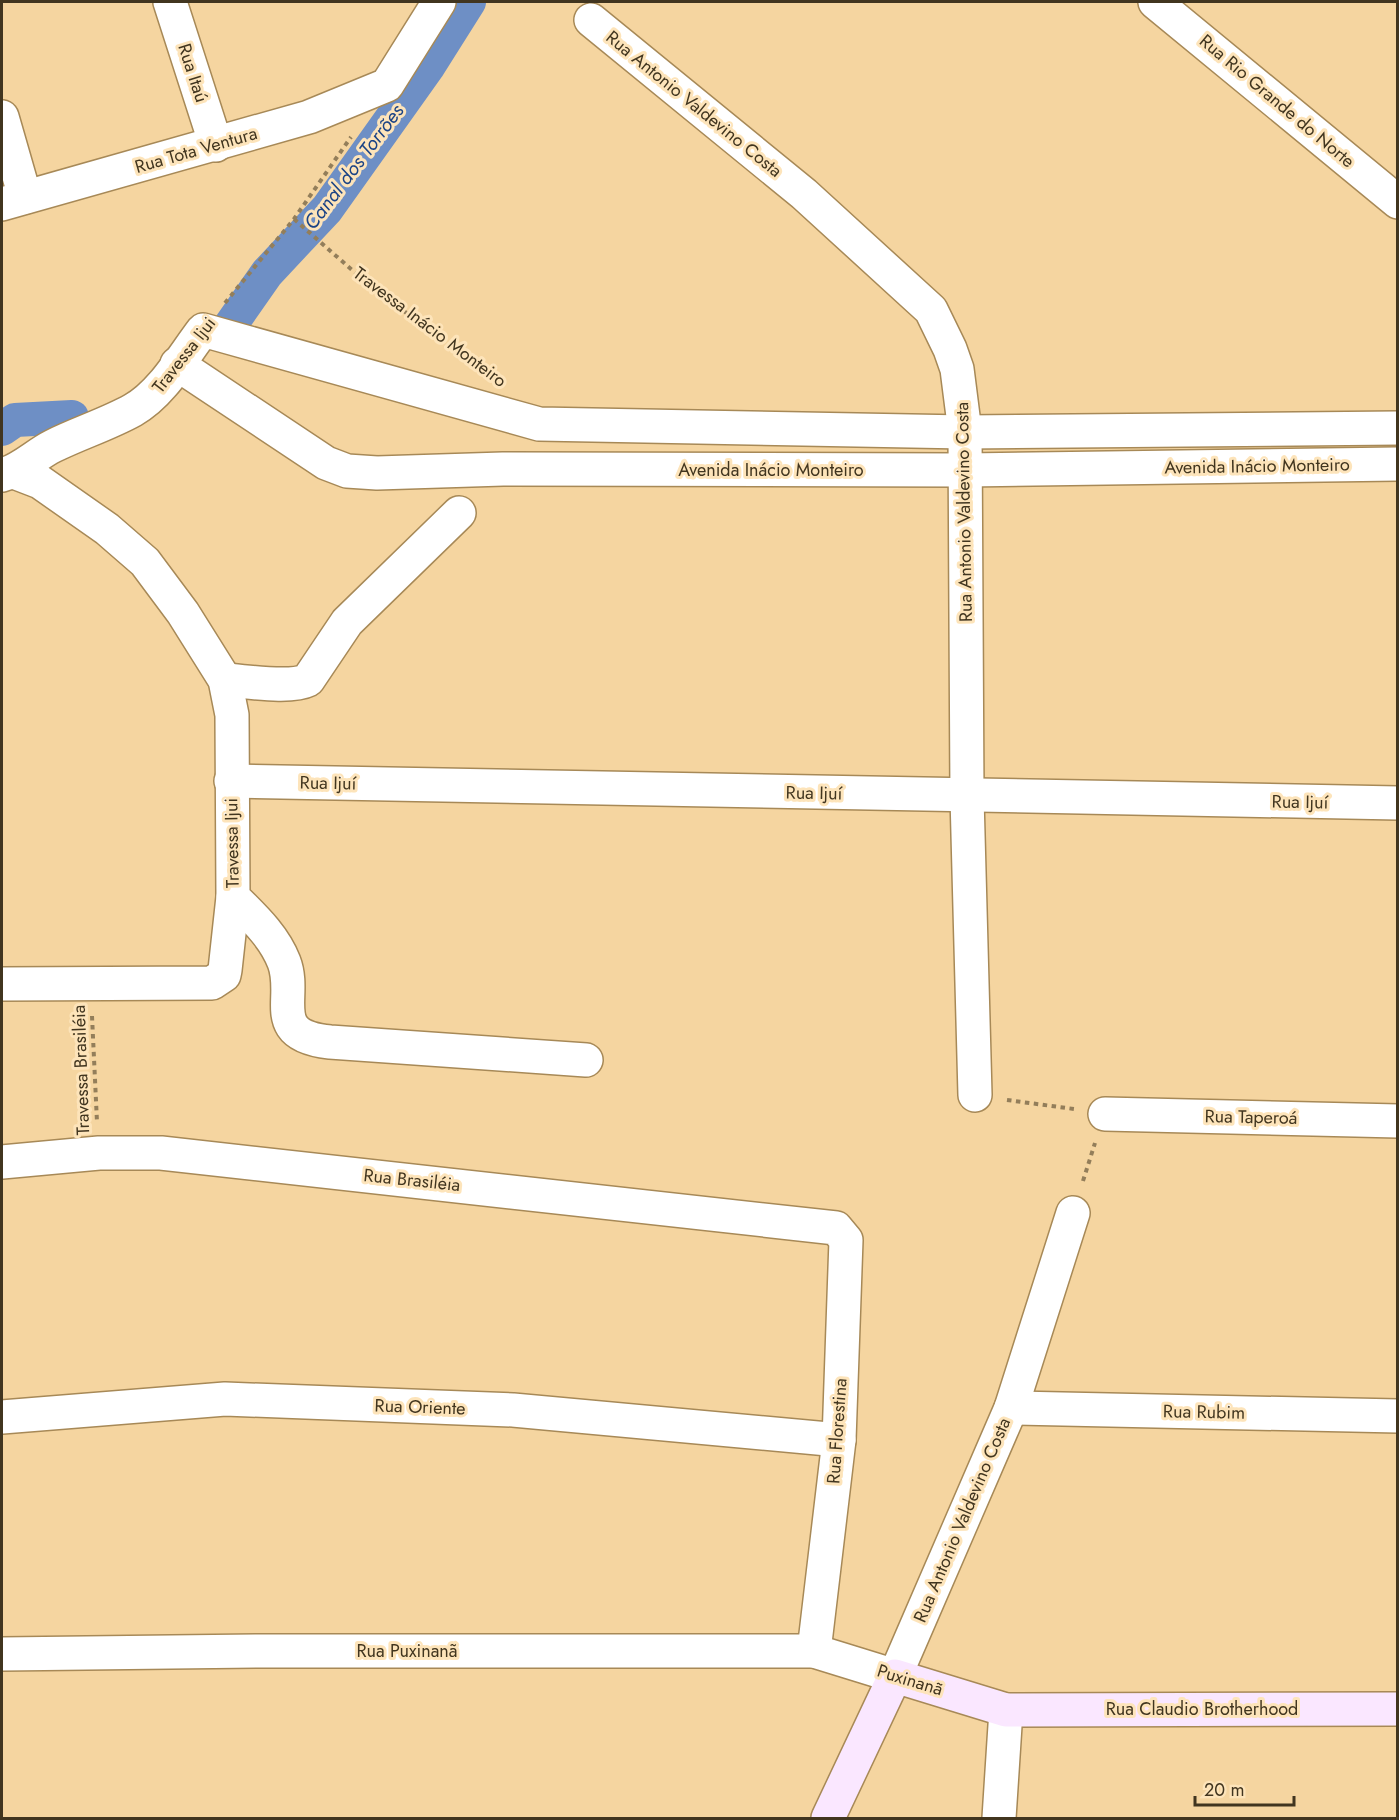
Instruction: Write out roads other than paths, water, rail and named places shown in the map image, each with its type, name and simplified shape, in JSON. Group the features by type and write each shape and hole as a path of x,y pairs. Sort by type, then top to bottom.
{"street":[{"name":"Rua Itaú","path":"170,2 216,145"},
{"name":"Rua Tota Ventura","path":"13,201 309,117 387,85 439,2"},
{"name":"Rua Rio Grande do Norte","path":"1155,2 1397,200"},
{"name":"Rua Antonio Valdevino Costa","path":"591,20 804,194 931,310 957,369 966,432 967,797 975,1095"},
{"path":"2,117 13,201"},
{"name":"Avenida Inácio Monteiro","path":"203,330 539,424 966,432 1398,428"},
{"name":"Travessa Ijui","path":"8,473 46,450 134,410 150,398 203,330"},
{"name":"Avenida Inácio Monteiro","path":"177,364 326,463 347,471 377,473 503,469 966,470 1398,464"},
{"name":"Travessa Ijui","path":"8,473 50,489 107,529 145,562 183,613 225,680 232,715 233,897 277,946 286,966 287,1012 291,1023 302,1035 330,1042 586,1060"},
{"path":"225,680 289,683 308,680 346,622 459,513"},
{"name":"Rua Ijuí","path":"231,781 1398,804"},
{"path":"2,984 212,983 219,979 225,970 233,897"},
{"name":"Rua Taperoá","path":"1104,1114 1398,1120"},
{"name":"Rua Brasiléia","path":"2,1162 99,1153 161,1153 822,1226"},
{"name":"Rua Antonio Valdevino Costa","path":"828,1818 895,1676 1011,1408 1073,1213"},
{"name":"Rua Florestina","path":"813,1651 839,1440 846,1240 836,1228 822,1226"},
{"name":"Rua Oriente","path":"2,1417 225,1399 513,1410 839,1440"},
{"name":"Rua Rubim","path":"1011,1408 1398,1416"},
{"name":"Rua Puxinanã","path":"2,1654 256,1651 813,1651"},
{"name":"Puxinanã","path":"813,1651 1006,1710"},
{"name":"Rua Claudio Brotherhood","path":"1006,1710 1398,1709"},
{"path":"999,1818 1006,1710"}],"waterway":[{"name":"Canal dos Torrões","path":"230,326 267,273 327,209 428,67 469,2"},
{"name":"Canal dos Torrões","path":"2,429 15,420 72,417"}]}
